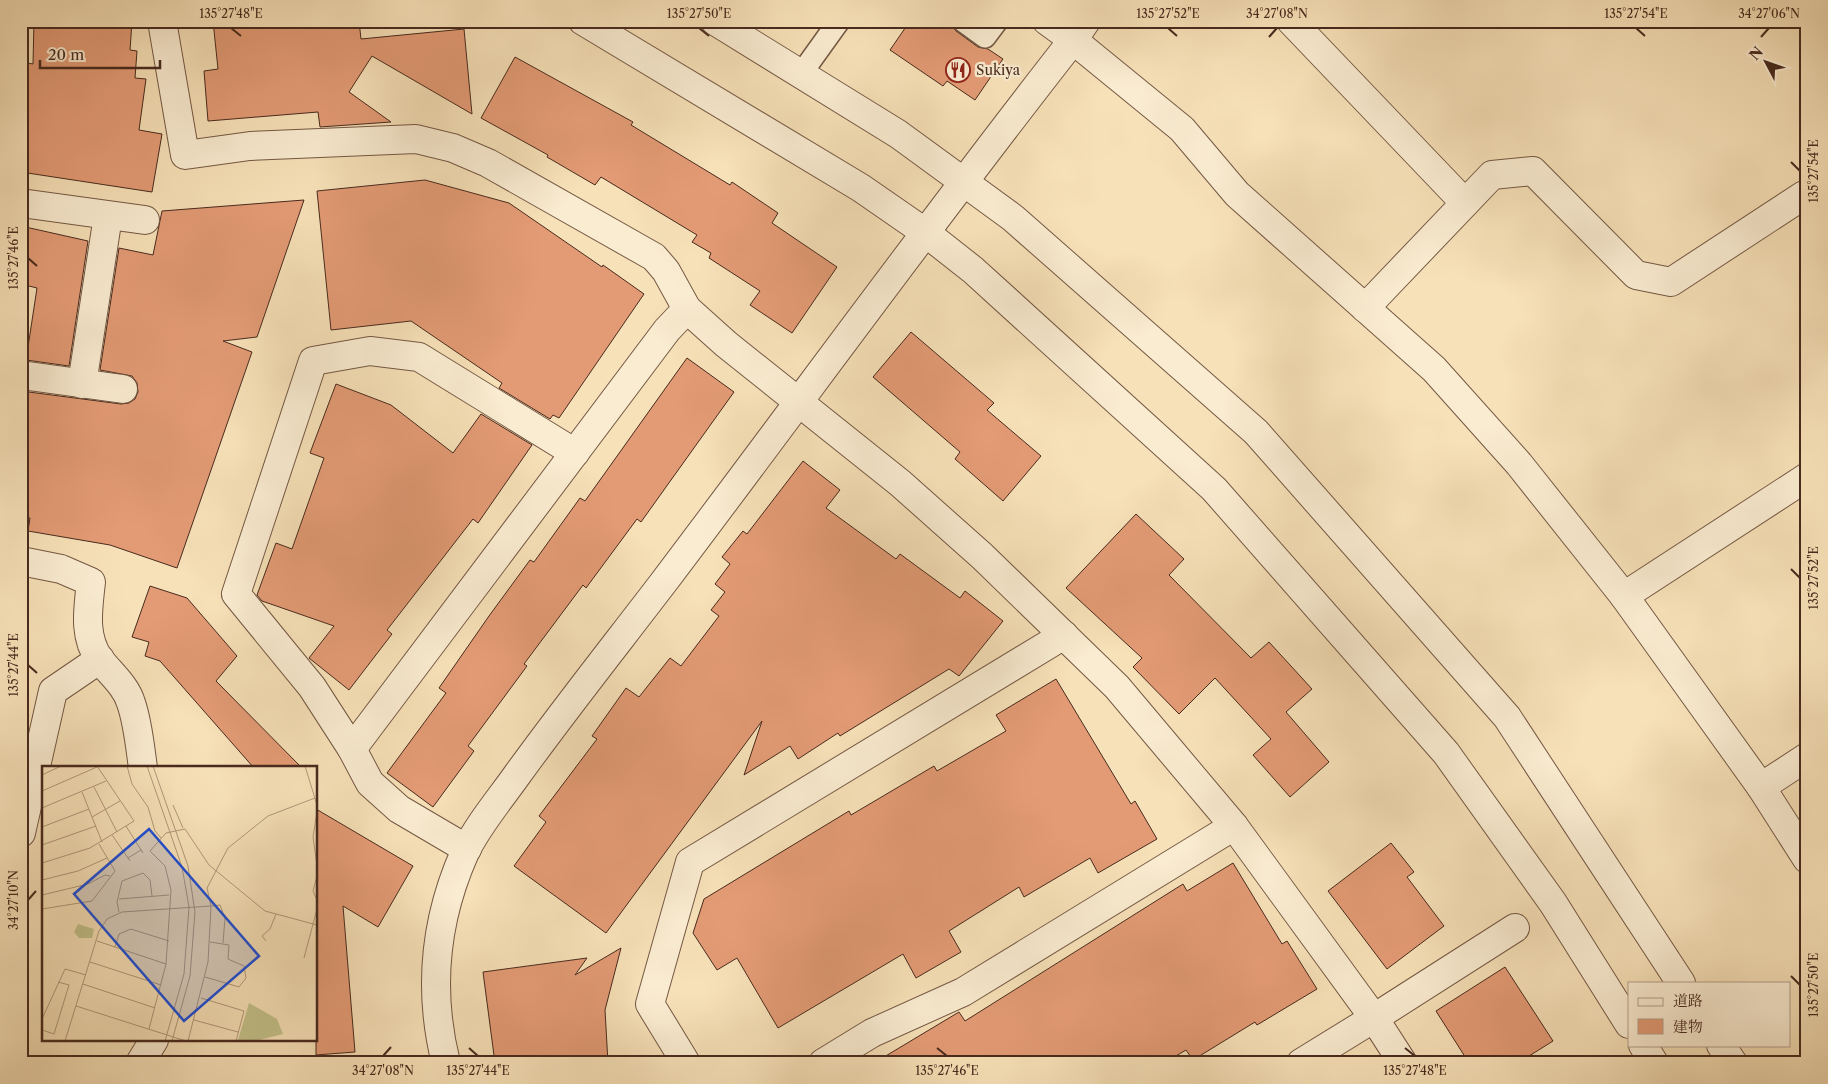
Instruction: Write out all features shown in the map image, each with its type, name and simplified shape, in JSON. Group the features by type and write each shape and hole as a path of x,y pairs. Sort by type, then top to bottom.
{"street":[{"path":"162,21 185,155 250,146 416,140 452,148 488,163 654,257 666,271 687,309 726,344 900,483 982,556 1117,687 1234,826 1374,1018 1404,1063"},
{"path":"583,21 861,188 926,233 973,270 1214,489 1446,753 1553,903 1628,1022"},
{"path":"715,21 898,134 1013,218 1256,432 1507,717 1680,982"},
{"path":"1047,21 1079,31 1182,129 1237,194 1434,369 1519,464 1624,596 1760,786 1807,859"},
{"path":"1291,21 1464,203"},
{"path":"446,1063 438,1030 435,996 437,956 443,914 466,849 536,749 1079,31"},
{"path":"1365,308 1492,175 1533,171 1636,275 1671,282 1804,196 1807,197"},
{"path":"21,203 144,220"},
{"path":"82,384 108,216"},
{"path":"352,749 667,330 687,309"},
{"path":"466,849 399,809 370,783 352,749 312,687 236,594 313,361 370,351 419,357 575,453"},
{"path":"21,376 123,389"},
{"path":"1624,596 1807,477"},
{"path":"21,561 61,569 91,582 87,613 90,640 100,659 118,680 131,702 143,766"},
{"path":"686,1063 650,1004 690,862 1064,635"},
{"path":"21,833 53,691 100,659"},
{"path":"1760,786 1807,757"},
{"path":"823,1063 872,1033 963,992 1234,826"},
{"path":"1301,1063 1515,928"},
{"path":"140,1063 153,1042"},
{"path":"1644,1046 1654,1063"},
{"path":"1722,1046 1733,1063"}],"lane":[{"path":"801,74 839,21"},
{"path":"963,21 985,37 997,21"}],"building":[{"path":"34,21 132,21 130,50 137,51 135,78 146,79 139,130 162,134 152,192 21,172 21,62 33,64"},
{"path":"213,21 359,21 361,39 464,29 472,114 372,56 349,92 391,122 320,127 318,112 208,121 204,71 218,69"},
{"name":"Sukiya","path":"910,21 949,21 956,31 978,47 988,49 1003,59 975,100 947,81 943,86 890,50"},
{"path":"515,57 633,122 631,125 730,185 732,182 778,213 772,223 837,267 792,333 750,305 760,291 709,258 711,253 692,242 697,235 601,177 595,185 547,157 548,155 481,118"},
{"path":"425,180 509,203 644,294 559,418 553,415 550,419 499,388 502,383 411,321 331,330 317,191"},
{"path":"304,200 257,337 223,341 252,352 177,568 110,545 28,531 30,518 21,516 21,391 121,404 129,403 135,399 138,392 137,383 132,376 100,370 119,248 153,255 162,211"},
{"path":"21,226 88,241 69,366 26,360 37,288 21,284"},
{"path":"911,332 994,403 987,410 1041,456 1003,501 955,459 960,452 873,377"},
{"path":"687,358 734,392 641,522 637,519 586,588 583,585 524,664 527,666 468,746 474,751 433,807 387,773 446,693 439,688 489,616 530,560 534,562 580,498 585,501"},
{"path":"336,384 391,405 453,453 481,414 532,445 478,523 473,519 387,630 392,634 349,690 309,658 334,626 262,601 257,595 276,543 292,549 324,458 310,453"},
{"path":"803,461 840,490 826,508 896,559 900,554 960,598 965,591 1003,621 959,676 949,669 840,736 838,733 798,759 790,746 744,775 762,721 606,933 514,866 546,822 539,816 597,739 592,736 626,688 639,697 670,658 681,666 719,616 711,610 725,592 715,584 730,564 722,557 743,531 747,534"},
{"path":"1136,514 1184,559 1169,575 1251,658 1269,642 1312,689 1286,712 1329,762 1290,797 1253,755 1271,739 1215,678 1179,714 1133,667 1142,658 1066,588"},
{"path":"150,586 187,598 237,656 216,681 300,766 252,766 160,661 145,656 149,642 132,637"},
{"path":"1056,679 1131,804 1135,801 1157,839 1098,873 1090,858 1024,897 1019,887 949,931 961,952 916,978 903,954 778,1028 737,958 717,970 693,933 704,899 849,811 851,815 934,766 937,771 1006,731 996,715"},
{"path":"318,810 413,866 378,927 343,906 355,1052 316,1055 316,1042 318,1042"},
{"path":"1391,843 1414,872 1407,877 1444,926 1387,969 1328,891"},
{"path":"1233,863 1282,944 1287,941 1317,989 1257,1025 1255,1022 1193,1060 1186,1050 1164,1063 874,1063 959,1012 965,1021 1183,884 1187,891"},
{"path":"621,948 605,1010 608,1063 495,1063 483,972 587,958 575,975"},
{"path":"1505,967 1553,1041 1518,1063 1469,1063 1436,1011"}],"place":[{"name":"Sukiya","path":"958,70"}]}
